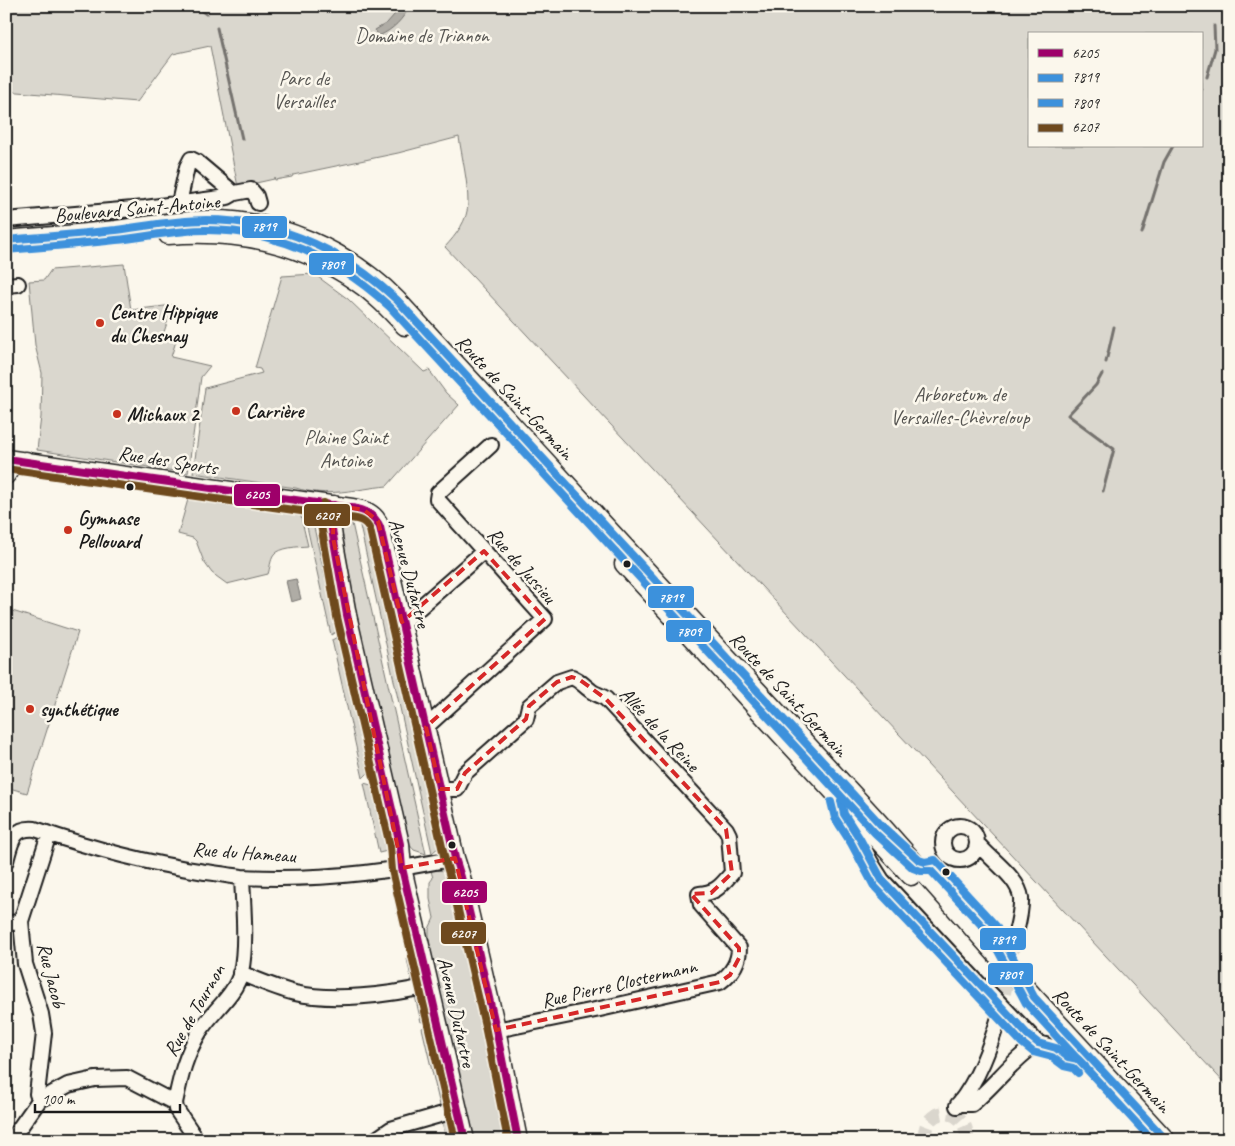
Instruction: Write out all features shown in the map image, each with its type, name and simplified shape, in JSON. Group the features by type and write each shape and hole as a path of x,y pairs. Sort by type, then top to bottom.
{"main road":[{"name":"Boulevard Saint-Antoine","path":"6,240 189,221 225,221 277,230 327,249"},
{"name":"Boulevard Saint-Antoine","path":"6,251 143,237 209,233 231,234 271,241 303,252"},
{"name":"Route de Saint-Germain","path":"327,249 365,271 383,285 882,826 1034,997 1166,1140"},
{"name":"Route de Saint-Germain","path":"303,252 358,282 394,315 1152,1140"},
{"name":"Rue des Sports","path":"7,466 26,461 334,506"},
{"name":"Avenue Dutartre","path":"465,1140 428,986 402,868 400,844 347,615 331,524 334,506 364,510 378,521 496,1030 518,1140"}],"street":[{"path":"179,203 187,166 191,159 198,162 229,189 228,197"},
{"name":"Boulevard Saint-Antoine","path":"6,220 145,208 228,197 251,190 256,196 258,203"},
{"name":"Rue de Jussieu","path":"426,727 545,619 437,499 438,493 491,445"},
{"path":"402,623 484,551"},
{"name":"Allée de la Reine","path":"441,792 448,789 456,789 465,773 526,720 529,706 557,682 572,677 580,680 591,692 599,694 606,699 726,829 729,835 732,873 711,893 699,894 701,906 739,948 739,958"},
{"path":"841,800 841,811 856,831 870,862 882,880 1028,1035 1038,1043 1056,1048 1068,1057 1078,1059"},
{"path":"989,857 971,857 960,861 956,860 947,855 943,845 946,834 954,827 963,826 968,828 975,834 978,844 989,857 1015,882 1020,892 1020,910 1014,941"},
{"name":"Rue du Hameau","path":"6,861 15,834 23,829 35,829 87,847 158,864 242,877 348,875 402,868 455,858"},
{"name":"Rue Jacob","path":"40,1099 37,1094 44,1033 41,1014 25,964 21,921 49,834"},
{"path":"971,857 978,844"},
{"name":"Rue de Tournon","path":"175,1103 182,1069 190,1049 201,1030 230,993 240,973 244,936 242,877"},
{"path":"6,924 21,921"},
{"name":"Rue Pierre Clostermann","path":"496,1030 720,982 730,975 739,958"},
{"path":"240,973 271,986 302,994 352,997 428,986"},
{"path":"1000,1014 986,1058 976,1079 957,1105 972,1104 1010,1066 1038,1043"},
{"path":"11,1140 40,1099 46,1098 68,1085 95,1079 127,1078 175,1103 176,1109 197,1140"},
{"path":"375,1140 391,1128 458,1110"}],"highlighted area":[{"path":"334,505 364,510 378,521 402,622 484,551 545,619 426,727 440,789 457,789 465,773 526,719 529,706 557,682 572,677 580,680 606,699 726,829 732,873 711,893 691,894 739,948 739,958 730,975 720,982 496,1030 455,858 402,868 333,538"}],"green space":[{"name":"Arboretum de Versailles-Chèvreloup","path":"6,6 1229,6 1229,1088 445,247 461,227 468,203 459,137 398,153 293,175 292,177 275,180 274,177 274,179 238,187 210,46 173,54 137,102 6,91"},
{"path":"124,264 131,310 173,305 163,335 176,341 171,357 210,366 201,377 188,473 37,450 41,417 42,373 35,345 29,281 44,280 51,270"},
{"name":"Plaine Saint Antoine","path":"314,274 348,299 424,372 429,370 446,393 459,405 387,486 330,493 193,473 205,388 262,373 260,369 255,368 282,276"},
{"path":"189,496 300,513 308,546 277,552 272,559 268,574 227,584 212,573 204,562 196,541 193,538 178,534"},
{"path":"304,513 311,514 337,631 331,635"},
{"path":"358,517 373,524 443,837 440,846 432,853"},
{"path":"351,519 426,854 414,850 407,842 339,535 343,524"},
{"name":"synthétique","path":"6,609 78,632 27,793 6,787"},
{"path":"339,636 368,773 363,778 332,640"},
{"path":"364,783 371,785 387,851 379,853"},
{"path":"431,871 445,871 457,880 513,1140 472,1140 429,942 429,929 434,918 430,899 430,882 433,878"},
{"path":"392,879 398,879 409,910 397,914"},
{"path":"410,916 418,947 407,953 399,920"},
{"path":"418,954 425,979 412,982 407,959"},
{"path":"428,994 432,1017 421,1022 415,996"},
{"path":"434,1023 452,1108 441,1110 422,1028"},
{"path":"455,1117 461,1140 446,1140 442,1121"}],"shaded area":[{"path":"402,6 410,6 397,24 379,36 375,30 387,23"},
{"path":"296,579 301,599 291,602 286,581"}],"waterway":[{"path":"195,6 206,14"},
{"path":"1207,77 1215,49 1214,26"},
{"path":"217,28 242,139"},
{"path":"1142,233 1164,162 1172,148"},
{"path":"1106,362 1114,327"},
{"path":"1102,374 1096,385 1068,415 1114,449 1103,491"}],"tunnel":[{"path":"1000,1014 1014,941"},
{"path":"925,1140 926,1128 930,1120 937,1115 945,1113 960,1119 965,1128 967,1140"}],"transit line":[{"name":"7819","path":"6,240 116,230 184,221 234,221 260,225 309,241 355,266 376,282 397,300 882,826 919,860 925,862 935,860 996,926 1034,997 1166,1140"},
{"name":"7809","path":"7,250 127,239 184,231 232,231 258,235 306,251 350,275 370,290 390,307 875,833 913,868 921,871 931,871 988,932 1026,1003 1152,1140"},
{"name":"6205","path":"6,459 352,508 365,511 375,519 380,527 455,858 495,1024 518,1140"},
{"name":"6207","path":"6,469 354,518 367,524 370,530 485,1026 508,1140"},
{"name":"6207","path":"324,503 321,525 337,617 390,846 392,870 455,1140"},
{"name":"6205","path":"334,505 331,524 347,615 400,844 402,868 465,1140"},
{"name":"7819","path":"841,801 844,814 882,880 1028,1035 1038,1043 1056,1048 1068,1057 1078,1059 1085,1066"},
{"name":"7809","path":"831,802 835,818 874,886 1022,1043 1033,1052 1052,1057 1064,1066 1073,1068 1078,1073"}],"place":[{"name":"Centre Hippique du Chesnay","path":"100,323"},
{"name":"Carrière","path":"236,411"},
{"name":"Michaux 2","path":"117,414"},
{"name":"Gymnase Pellouard","path":"68,530"},
{"name":"synthétique","path":"30,709"}],"park label":[{"name":"Domaine de Trianon","path":"422,35"},
{"name":"Parc de Versailles","path":"304,90"}]}
